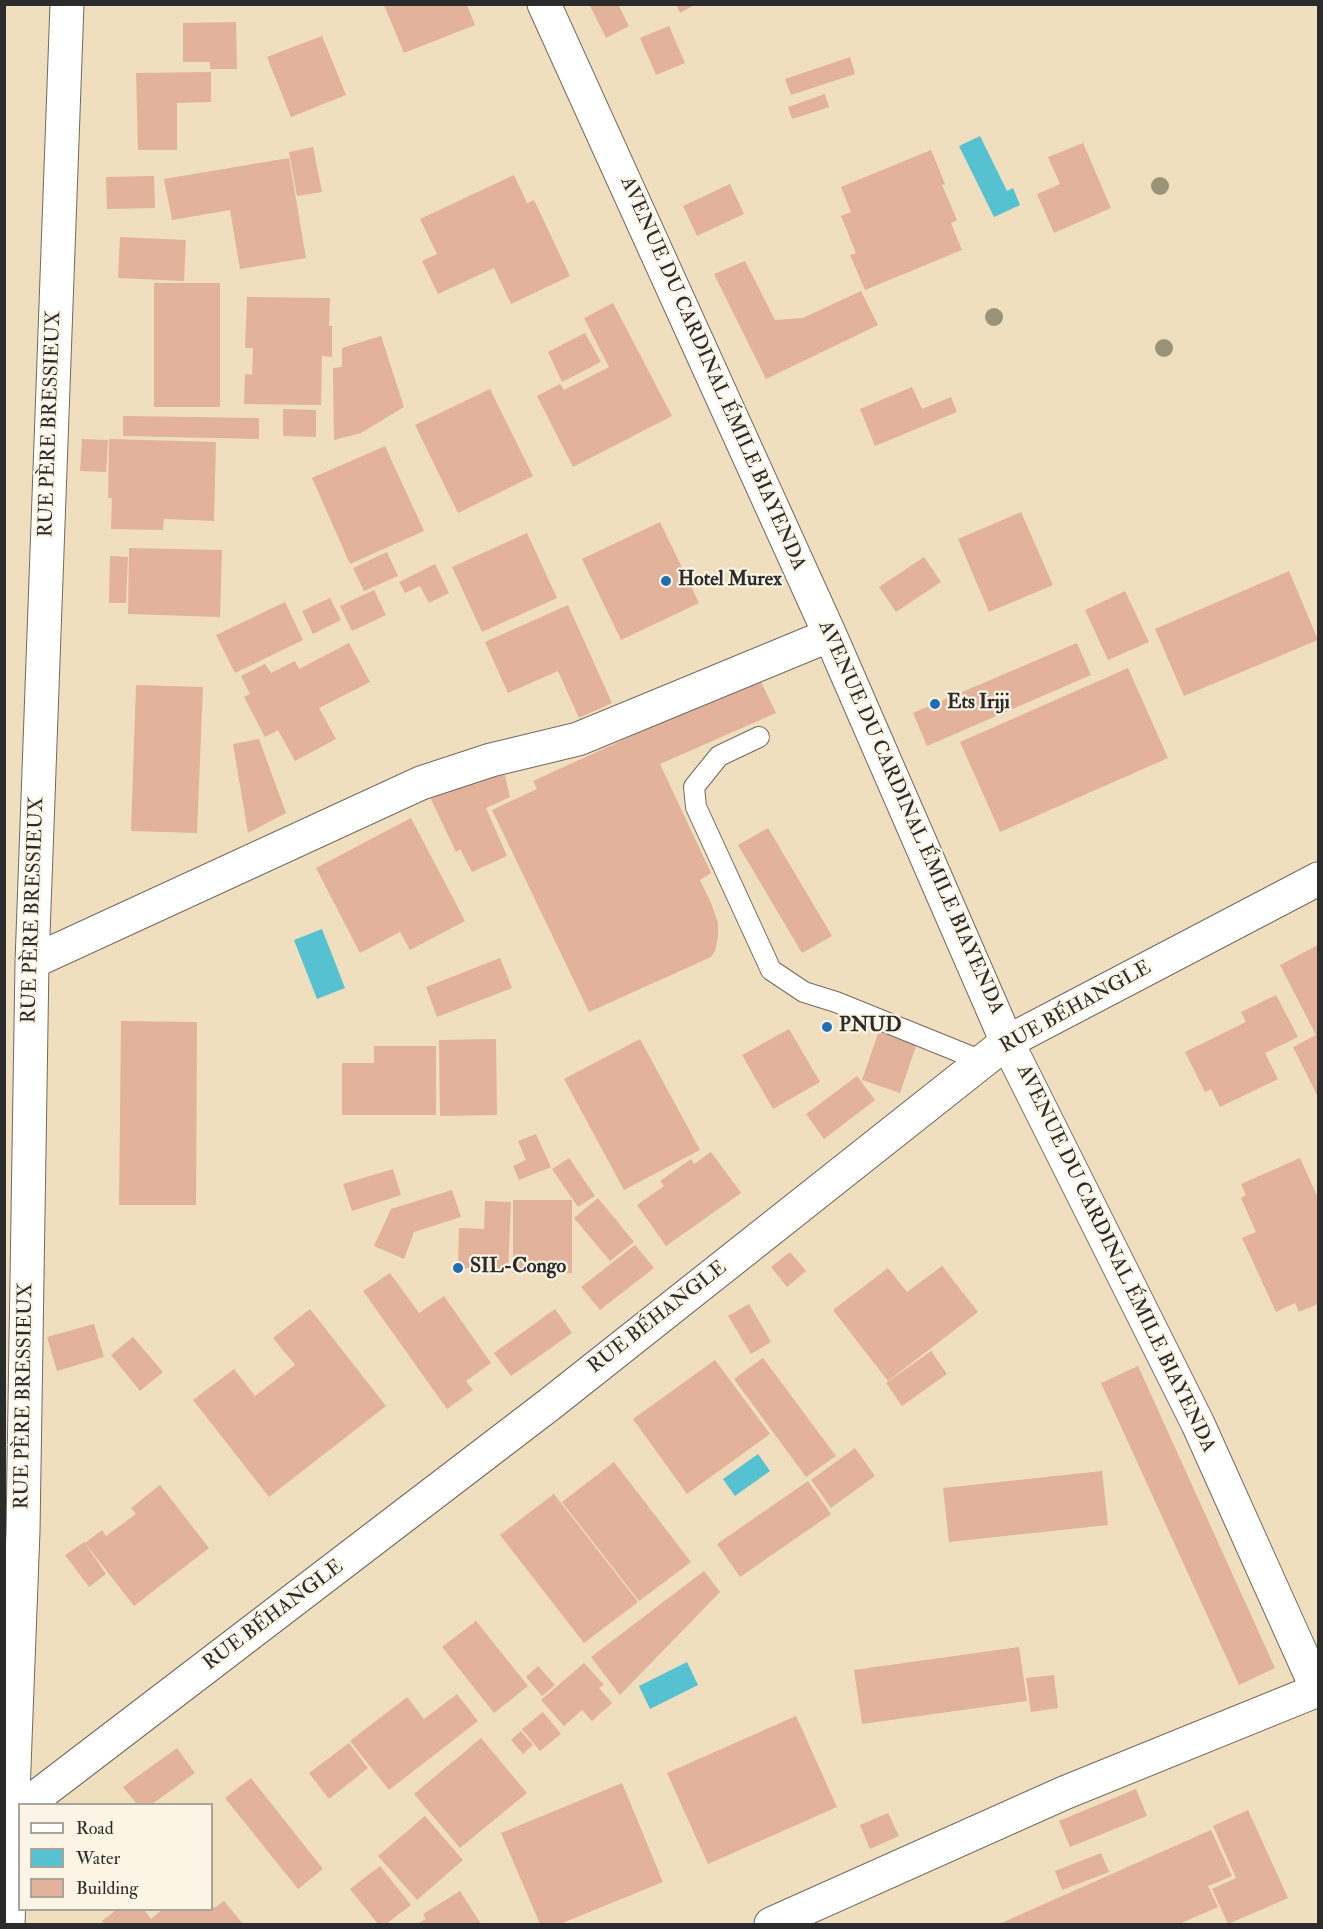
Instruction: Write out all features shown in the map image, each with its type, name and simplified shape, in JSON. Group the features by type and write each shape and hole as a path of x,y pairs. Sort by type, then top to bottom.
{"street":[{"name":"RUE PÈRE BRESSIEUX","path":"8,1924 16,1813 32,962 67,4"},
{"name":"AVENUE DU CARDINAL ÉMILE BIAYENDA","path":"544,4 830,635 995,1052 1198,1424 1318,1690"},
{"path":"32,962 421,783 491,760 578,740 830,635"},
{"name":"RUE BÉHANGLE","path":"29,1803 550,1404 995,1052 1318,879"},
{"path":"771,1924 1064,1793 1318,1690"}],"lane":[{"path":"759,736 719,756 694,787 696,807 771,970 804,992 995,1052"}],"water":[{"path":"980,136 1007,191 1013,188 1020,205 994,217 959,146"},
{"path":"322,929 345,988 317,999 294,940"},
{"path":"758,1454 770,1471 735,1496 723,1479"},
{"path":"687,1662 698,1685 650,1709 639,1686"}],"building":[{"path":"589,4 618,4 629,26 606,38"},
{"path":"676,4 696,4 680,13"},
{"path":"384,5 467,5 475,25 404,53"},
{"path":"236,22 237,69 210,69 210,62 183,62 183,23"},
{"path":"669,26 685,63 656,75 640,38"},
{"path":"322,36 346,95 291,117 267,57"},
{"path":"850,57 855,74 791,95 785,79"},
{"path":"211,72 211,102 177,103 177,150 138,150 136,73"},
{"path":"825,94 829,107 792,119 788,107"},
{"path":"1083,143 1111,208 1054,233 1037,194 1060,184 1048,157"},
{"path":"313,147 322,192 297,196 289,152"},
{"path":"931,150 945,184 942,185 957,220 951,223 962,250 865,290 850,255 856,253 841,216 851,212 841,187"},
{"path":"289,158 306,258 240,269 230,210 172,220 164,179"},
{"path":"514,175 527,203 534,200 570,276 511,304 494,268 438,294 422,261 437,254 420,219"},
{"path":"154,176 155,208 107,209 106,177"},
{"path":"730,184 744,214 697,236 683,206"},
{"path":"120,237 186,240 184,281 118,278"},
{"path":"745,261 775,320 803,318 861,291 878,325 766,379 714,274"},
{"path":"154,283 220,283 220,407 154,407"},
{"path":"247,297 330,298 329,326 332,326 332,357 322,356 321,405 244,404 245,374 252,375 253,348 245,348"},
{"path":"613,303 672,416 573,467 537,396 560,384 564,390 609,367 584,318"},
{"path":"585,333 601,362 562,382 548,352"},
{"path":"381,336 404,407 361,433 334,440 333,368 342,367 342,348"},
{"path":"912,387 922,409 951,397 957,412 875,446 860,409"},
{"path":"490,389 533,476 458,513 415,425"},
{"path":"283,409 316,410 316,437 283,436"},
{"path":"123,416 259,418 259,439 123,436"},
{"path":"82,439 108,440 106,472 80,471"},
{"path":"109,439 216,442 214,521 164,519 163,530 111,529 112,498 108,498"},
{"path":"385,446 424,531 350,564 312,478"},
{"path":"1021,512 1053,585 989,612 958,539"},
{"path":"660,522 699,603 621,640 582,559"},
{"path":"527,533 557,598 482,632 452,567"},
{"path":"129,548 222,550 220,617 128,614"},
{"path":"387,552 398,576 364,591 353,568"},
{"path":"110,556 128,557 126,603 109,603"},
{"path":"924,557 941,582 896,612 879,587"},
{"path":"435,564 449,593 429,603 420,586 405,593 399,582"},
{"path":"1289,571 1318,640 1184,696 1155,629"},
{"path":"374,590 386,615 352,631 340,606"},
{"path":"1125,591 1149,642 1108,660 1085,610"},
{"path":"330,598 341,620 313,634 302,611"},
{"path":"285,602 303,640 235,673 216,635"},
{"path":"568,605 612,703 579,718 558,671 508,693 485,642"},
{"path":"349,643 370,682 319,708 336,739 295,761 278,730 265,737 244,697 250,694 241,676 265,664 271,673 295,661 299,669"},
{"path":"1077,643 1091,675 927,746 913,713"},
{"path":"1128,668 1168,758 1000,832 960,742"},
{"path":"759,678 776,713 660,764 711,873 700,880 718,923 715,951 711,957 589,1012 492,810 537,789 533,781"},
{"path":"136,685 203,687 197,833 131,831"},
{"path":"259,739 286,813 248,833 233,744"},
{"path":"505,775 510,797 486,808 507,856 472,872 460,849 456,852 428,793 455,782"},
{"path":"411,818 465,921 410,950 400,932 360,953 316,868"},
{"path":"768,828 832,936 802,953 738,845"},
{"path":"1318,945 1318,1097 1293,1047 1316,1035 1280,965"},
{"path":"500,958 512,988 437,1017 426,987"},
{"path":"1276,995 1298,1037 1265,1053 1278,1079 1220,1107 1211,1089 1205,1092 1185,1052 1246,1022 1241,1012"},
{"path":"121,1021 197,1022 196,1205 119,1205"},
{"path":"789,1029 820,1082 773,1109 742,1055"},
{"path":"879,1031 917,1043 900,1093 862,1080"},
{"path":"496,1039 497,1115 440,1116 439,1040"},
{"path":"640,1039 700,1150 624,1190 564,1079"},
{"path":"374,1046 436,1046 436,1115 342,1115 342,1063 374,1063"},
{"path":"857,1076 875,1100 824,1139 806,1114"},
{"path":"536,1134 551,1167 519,1180 513,1166 526,1160 518,1141"},
{"path":"711,1152 741,1193 666,1246 637,1205 664,1186 660,1181 691,1159 694,1164"},
{"path":"569,1158 595,1196 578,1207 552,1169"},
{"path":"1300,1158 1318,1198 1318,1304 1299,1312 1295,1303 1276,1312 1242,1238 1256,1232 1241,1198 1246,1195 1241,1184"},
{"path":"393,1169 401,1195 352,1211 343,1184"},
{"path":"452,1190 461,1217 414,1232 404,1259 374,1246 391,1209"},
{"path":"598,1198 634,1242 610,1261 574,1218"},
{"path":"513,1200 572,1200 572,1273 513,1273"},
{"path":"485,1201 511,1202 508,1270 458,1268 459,1228 484,1229"},
{"path":"635,1245 654,1268 600,1310 581,1287"},
{"path":"790,1252 806,1271 787,1287 771,1267"},
{"path":"942,1266 978,1312 888,1381 833,1310 888,1268 907,1292"},
{"path":"390,1273 419,1313 444,1296 491,1363 466,1381 473,1390 447,1409 363,1291"},
{"path":"749,1304 771,1342 751,1354 728,1316"},
{"path":"310,1309 386,1406 269,1497 193,1400 234,1369 255,1396 295,1365 273,1338"},
{"path":"555,1309 572,1333 511,1376 494,1353"},
{"path":"94,1324 104,1357 57,1371 47,1337"},
{"path":"133,1337 163,1372 140,1391 111,1355"},
{"path":"931,1351 947,1374 902,1406 886,1383"},
{"path":"763,1358 836,1456 806,1477 734,1379"},
{"path":"715,1360 770,1434 687,1494 633,1419"},
{"path":"1138,1366 1275,1668 1239,1685 1101,1383"},
{"path":"855,1448 875,1476 831,1508 811,1480"},
{"path":"614,1462 691,1562 639,1601 562,1502"},
{"path":"1102,1471 1108,1525 949,1542 943,1488"},
{"path":"808,1481 831,1514 740,1577 717,1544"},
{"path":"160,1485 209,1548 134,1606 85,1543 102,1530 106,1536 136,1514 131,1508"},
{"path":"554,1494 638,1602 584,1643 500,1535"},
{"path":"84,1542 106,1574 89,1587 65,1555"},
{"path":"704,1571 720,1592 620,1695 591,1657"},
{"path":"476,1621 528,1686 494,1713 442,1647"},
{"path":"1019,1647 1027,1701 862,1724 854,1670"},
{"path":"584,1663 604,1685 599,1688 612,1703 592,1721 582,1710 564,1726 541,1700"},
{"path":"538,1666 555,1685 542,1696 526,1677"},
{"path":"1054,1675 1058,1708 1031,1712 1026,1678"},
{"path":"457,1694 478,1721 389,1790 350,1741 407,1697 424,1719"},
{"path":"543,1712 561,1734 540,1751 522,1729"},
{"path":"796,1716 837,1807 708,1864 667,1773"},
{"path":"521,1731 533,1745 523,1754 511,1740"},
{"path":"481,1738 527,1793 460,1848 414,1794"},
{"path":"349,1743 368,1768 329,1799 309,1773"},
{"path":"177,1748 195,1773 153,1803 136,1803 123,1787"},
{"path":"251,1778 323,1869 298,1889 225,1798"},
{"path":"622,1783 663,1882 560,1924 540,1924 501,1833"},
{"path":"1136,1789 1147,1816 1070,1847 1059,1821"},
{"path":"1248,1810 1288,1898 1228,1924 1212,1889 1236,1878 1213,1826"},
{"path":"888,1813 899,1836 870,1849 860,1825"},
{"path":"425,1816 463,1860 417,1900 378,1856"},
{"path":"1211,1830 1232,1876 1208,1886 1218,1907 1179,1924 999,1924"},
{"path":"1101,1853 1109,1872 1062,1890 1055,1871"},
{"path":"380,1866 411,1905 386,1924 378,1924 350,1889"},
{"path":"460,1891 481,1924 417,1924 426,1919 423,1914"},
{"path":"224,1901 243,1924 104,1924 102,1921 115,1911 145,1911 151,1919 161,1911 213,1911 213,1906 214,1908"}],"place":[{"name":"Hotel Murex","path":"666,581"},
{"name":"Ets Iriji","path":"935,704"},
{"name":"PNUD","path":"827,1027"},
{"name":"SIL-Congo","path":"458,1268"}]}
